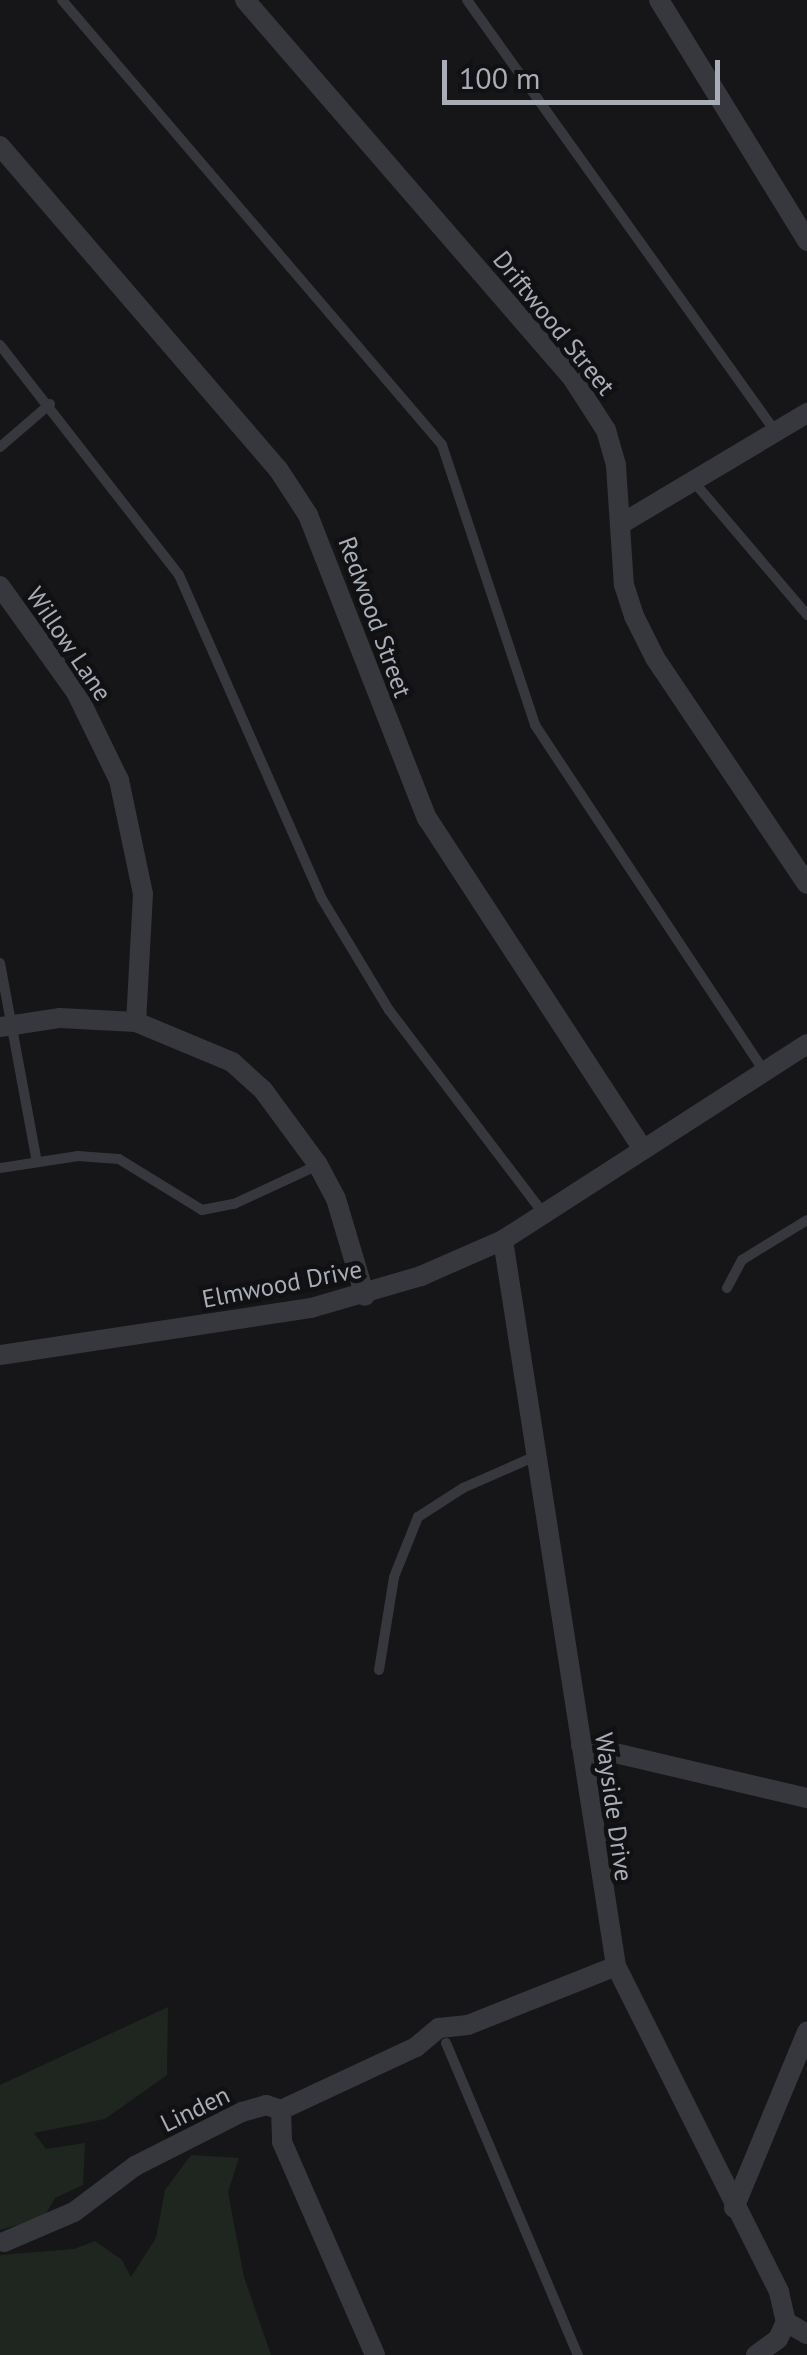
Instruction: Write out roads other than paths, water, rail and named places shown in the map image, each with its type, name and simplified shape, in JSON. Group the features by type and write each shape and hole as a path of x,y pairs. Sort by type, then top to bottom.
{"street":[{"name":"Driftwood Street","path":"245,0 571,376 606,430 621,524 624,585 655,658 807,884"},
{"path":"659,0 807,241"},
{"name":"Redwood Street","path":"0,146 278,469 308,515 427,818 642,1148"},
{"path":"621,524 807,413"},
{"name":"Willow Lane","path":"0,586 76,692 119,780 143,894 136,1022"},
{"path":"6,1026 60,1018 136,1022 232,1062 263,1090 318,1166 364,1296"},
{"name":"Elmwood Drive","path":"0,1355 364,1296 503,1240 807,1044"},
{"name":"Wayside Drive","path":"503,1240 616,1966 779,2292 786,2322"},
{"path":"581,1745 807,1798"},
{"name":"Linden","path":"4,2242 74,2212 136,2166 242,2112 266,2105 281,2110 293,2099 416,2046 439,2028 468,2025 616,1966"},
{"name":"Linden","path":"416,2046 446,2043 468,2025"},
{"path":"734,2208 807,2032"},
{"path":"281,2110 282,2142 374,2355"},
{"path":"756,2355 778,2339 786,2322 807,2334"}],"lane":[{"path":"62,0 442,445 535,725 764,1071"},
{"path":"468,0 776,432"},
{"path":"0,345 50,404 180,575 322,899 360,962 543,1213"},
{"path":"0,447 50,404"},
{"path":"694,482 807,615"},
{"path":"0,963 6,1026 37,1162"},
{"path":"0,1168 37,1162 119,1160 202,1210 234,1204 318,1166"},
{"path":"727,1288 742,1260 807,1220"},
{"path":"379,1670 394,1577 418,1517 463,1488 536,1456"},
{"path":"446,2043 578,2355"}]}
